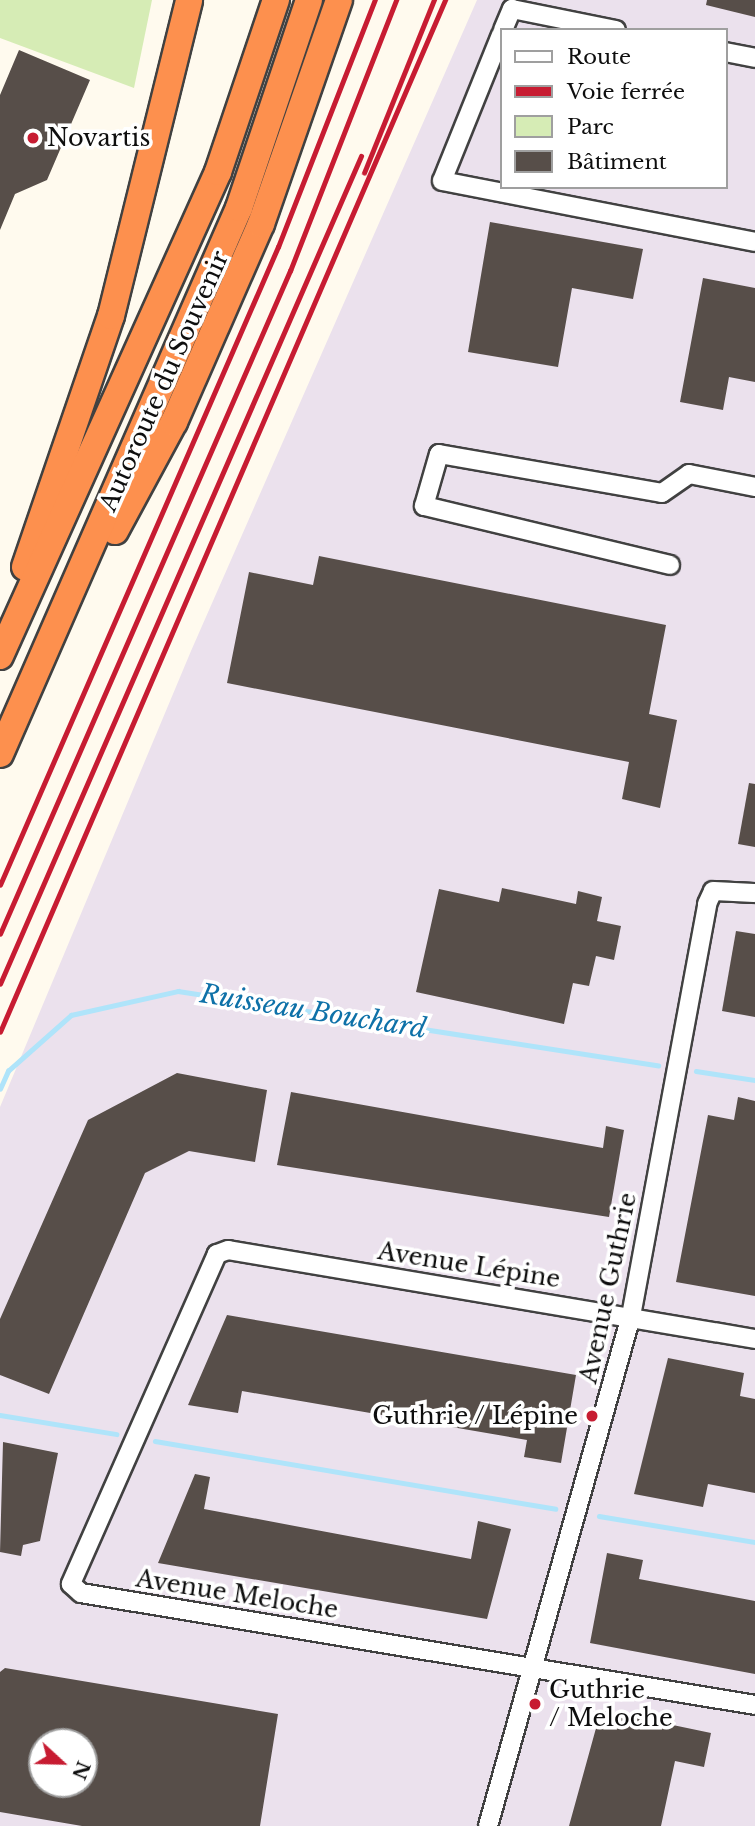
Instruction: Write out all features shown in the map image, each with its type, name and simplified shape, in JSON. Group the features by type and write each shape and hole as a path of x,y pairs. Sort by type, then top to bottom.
{"highway":[{"path":"168,89 172,0"},
{"path":"0,655 46,498 111,316 190,0"},
{"name":"Autoroute du Souvenir","path":"0,655 218,172 276,0"},
{"name":"Autoroute du Souvenir","path":"0,754 239,208 309,0"},
{"path":"21,705 174,422 271,199 339,0"}],"street":[{"path":"504,28 512,9 606,28"},
{"path":"500,37 442,181 755,242"},
{"path":"727,52 755,58"},
{"path":"670,565 424,506 439,454 662,493 689,474 755,487"},
{"name":"Avenue Guthrie","path":"488,1826 632,1316 707,904 713,891 727,888 755,893"},
{"name":"Avenue Lépine","path":"217,1254 228,1250 632,1316 755,1339"},
{"name":"Avenue Meloche","path":"217,1254 71,1584 81,1593 755,1705"}],"shaded area":[{"path":"477,0 755,0 755,1826 0,1826 0,1107 191,651"}],"green space":[{"path":"0,0 152,0 134,88 0,38"}],"building":[{"path":"707,0 755,0 755,17 706,5"},
{"name":"Novartis","path":"19,50 90,80 47,180 15,194 0,230 0,95"},
{"path":"490,222 643,249 633,299 572,288 558,367 468,352"},
{"path":"703,278 755,288 755,382 729,377 723,410 680,402"},
{"path":"319,556 666,625 649,714 677,720 660,808 622,799 629,762 227,683 249,572 313,585"},
{"path":"749,783 755,784 755,847 738,844"},
{"path":"502,888 576,904 578,891 602,897 597,921 621,926 614,960 596,956 589,986 573,983 564,1024 416,992 439,889 499,902"},
{"path":"736,931 755,934 755,1017 722,1011"},
{"path":"177,1073 267,1090 255,1162 189,1151 145,1173 49,1394 0,1375 0,1319 88,1120"},
{"path":"291,1092 603,1148 606,1126 624,1130 609,1217 277,1165"},
{"path":"738,1097 755,1101 755,1296 676,1282 708,1115 734,1120"},
{"path":"227,1315 576,1375 561,1463 524,1457 527,1440 242,1391 238,1413 188,1405"},
{"path":"668,1358 744,1373 740,1396 755,1399 755,1493 708,1484 703,1507 634,1494"},
{"path":"3,1442 58,1453 40,1541 23,1545 21,1556 0,1552"},
{"path":"195,1474 210,1477 204,1509 471,1559 478,1521 511,1529 487,1619 158,1563"},
{"path":"607,1553 643,1560 639,1579 755,1601 755,1674 590,1643"},
{"path":"5,1668 278,1714 260,1826 82,1826 0,1812 0,1672"},
{"path":"601,1710 711,1733 704,1767 675,1761 661,1826 569,1826"}],"waterway":[{"name":"Ruisseau Bouchard","path":"0,1089 8,1071 71,1015 178,991 658,1065"},
{"name":"Ruisseau Bouchard","path":"696,1071 755,1080"},
{"path":"0,1415 116,1434"},
{"path":"155,1441 555,1509"},
{"path":"599,1516 755,1542"}],"railway":[{"path":"0,885 278,247 375,0"},
{"path":"0,934 290,271 396,0"},
{"path":"364,173 434,0"},
{"path":"0,1032 445,0"},
{"path":"0,984 361,156"}],"place":[{"name":"Novartis","path":"33,138"},
{"name":"Guthrie / Lépine","path":"592,1416"},
{"name":"Guthrie / Meloche","path":"535,1704"}]}
